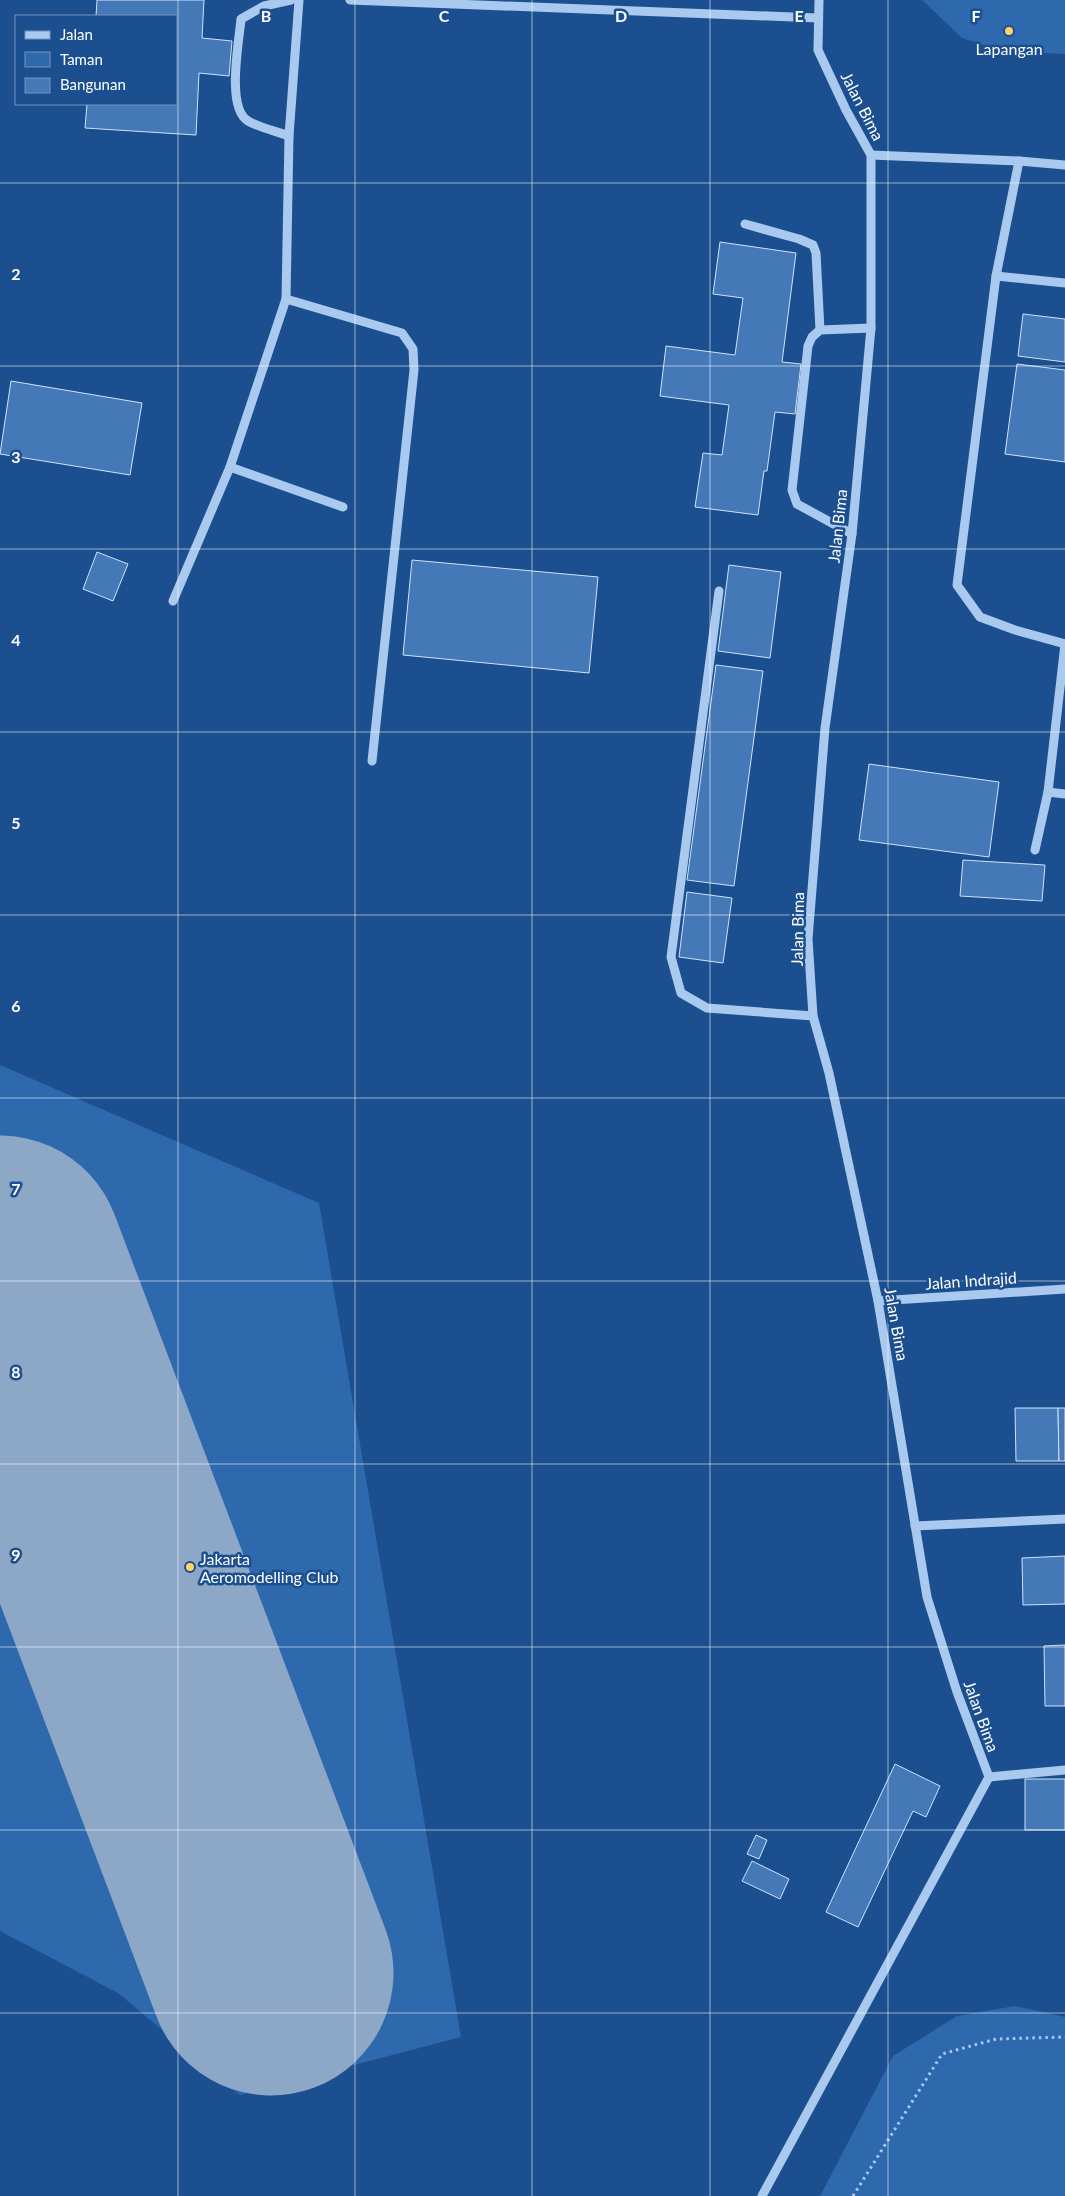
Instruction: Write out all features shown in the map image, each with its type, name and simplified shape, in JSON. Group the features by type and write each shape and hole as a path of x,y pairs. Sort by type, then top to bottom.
{"street":[{"path":"289,136 247,121 237,107 236,93 241,19 264,6 291,0"},
{"path":"173,601 230,467 286,299 289,136 299,0"},
{"path":"350,0 818,18"},
{"path":"635,10 636,0"},
{"name":"Jalan Bima","path":"819,0 818,50 846,110 871,155 871,328 852,534 825,728 808,939 813,1016 829,1073 878,1301 927,1597 957,1692 989,1777 1065,1770"},
{"path":"871,155 1019,160 1065,165"},
{"path":"1019,160 996,276 957,585 980,617 1015,630 1065,644 1048,792 1035,850"},
{"path":"745,224 799,238 813,245 816,253 820,330"},
{"path":"996,276 1065,283"},
{"path":"286,299 402,333 413,349 414,370 372,761"},
{"path":"852,534 797,504 792,490 808,346 812,336 820,330 871,328"},
{"path":"230,467 342,507"},
{"path":"720,591 671,957 681,993 707,1008 813,1016"},
{"path":"1048,792 1065,794"},
{"name":"Jalan Indrajid","path":"878,1301 1065,1289"},
{"path":"915,1526 1065,1519"},
{"path":"762,2196 989,1777"}],"path":[{"path":"852,2196 942,2054 996,2039 1065,2037"}],"green space":[{"name":"Lapangan","path":"922,0 1065,0 1065,54 1002,51 962,38"},
{"name":"Jakarta Aeromodelling Club","path":"0,1065 319,1203 461,2037 240,2095 118,1993 0,1931"},
{"path":"1015,2006 1065,2017 1065,2196 820,2196 893,2056 957,2016"}],"building":[{"path":"97,0 204,0 202,38 232,41 229,76 199,73 196,135 85,128 87,105 178,105 178,15 96,15"},
{"path":"720,242 796,253 782,362 801,364 795,414 775,412 767,471 764,471 758,515 695,507 703,453 722,455 729,405 660,396 666,346 735,355 743,298 713,294"},
{"path":"1023,314 1065,319 1065,362 1018,356"},
{"path":"1017,364 1065,370 1065,462 1005,454"},
{"path":"11,381 142,403 130,475 0,454"},
{"path":"97,552 128,564 113,601 83,589"},
{"path":"412,560 598,577 589,673 403,655"},
{"path":"729,565 781,572 770,658 718,651"},
{"path":"716,665 763,671 734,886 687,880"},
{"path":"869,764 999,782 989,857 859,840"},
{"path":"963,860 1045,865 1042,901 960,896"},
{"path":"687,892 732,898 723,963 679,957"},
{"path":"1015,1408 1058,1408 1059,1461 1016,1461"},
{"path":"1058,1408 1065,1408 1065,1461 1059,1461"},
{"path":"1065,1556 1065,1604 1023,1605 1022,1558"},
{"path":"1065,1645 1065,1706 1045,1706 1044,1646"},
{"path":"895,1764 940,1786 926,1817 913,1811 858,1927 826,1912"},
{"path":"1025,1779 1065,1779 1065,1830 1025,1830"},
{"path":"756,1835 767,1840 759,1859 747,1854"},
{"path":"752,1861 789,1879 780,1899 742,1881"}],"taxiway":[{"path":"0,1490 91,1499"}],"runway":[{"path":"0,1258 271,1973"}],"place":[{"name":"Lapangan","path":"1009,31"},
{"name":"Jakarta Aeromodelling Club","path":"190,1567"}]}
